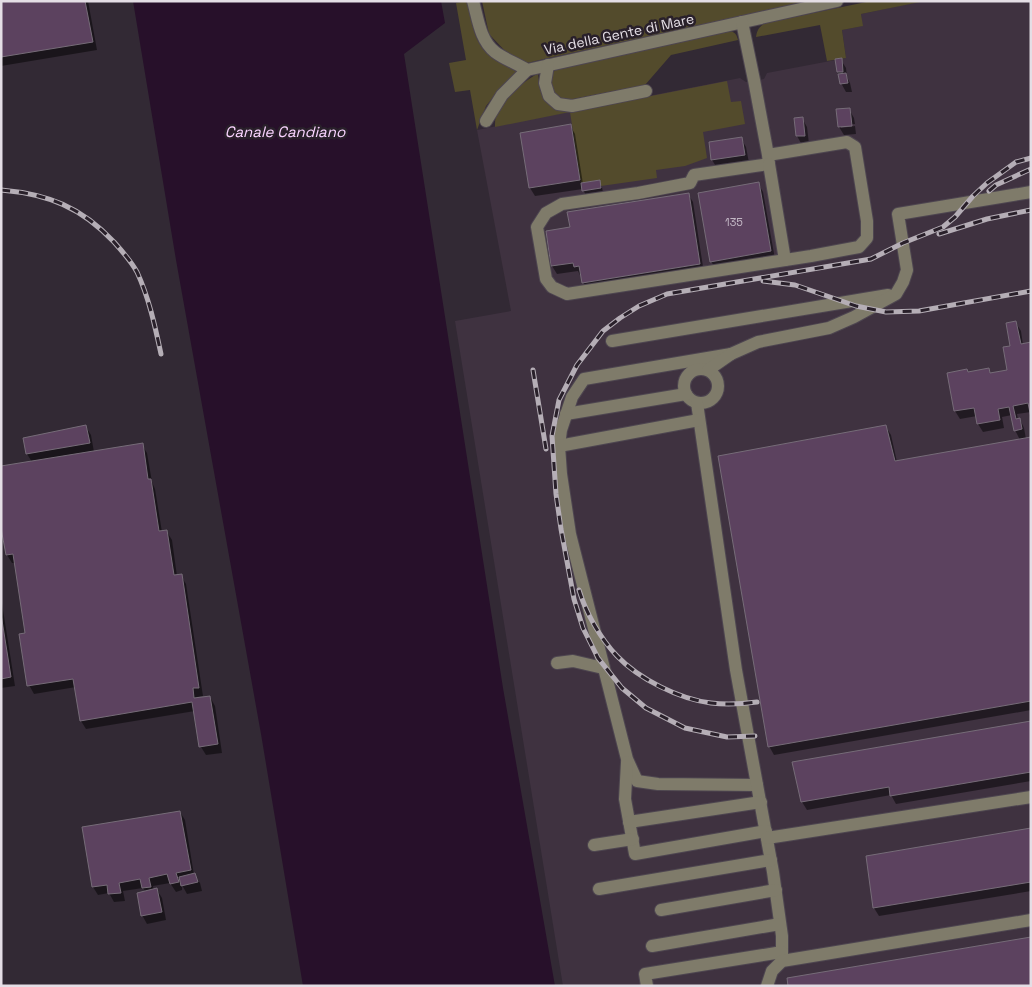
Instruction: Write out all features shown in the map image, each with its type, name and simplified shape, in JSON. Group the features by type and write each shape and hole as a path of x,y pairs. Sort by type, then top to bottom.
{"street":[{"path":"473,1 480,31 486,42 495,52 527,70 502,95 486,121"},
{"name":"Via della Gente di Mare","path":"527,70 837,1"},
{"path":"742,22 785,260"},
{"path":"548,65 544,83 549,96 558,104 572,106 646,91"},
{"path":"847,142 855,147 867,221 867,238 859,247 785,260 567,294 552,287 546,279 537,227 546,213 562,204 690,183 694,175 847,142"},
{"path":"708,370 731,354 758,342 829,328 854,318 896,294 907,270 898,214 1031,192"},
{"path":"612,341 896,294"},
{"path":"731,354 584,380 572,397 559,446 570,534 627,759 637,781 658,784 757,785"},
{"path":"698,368 708,370 716,377 717,393 709,401 697,403 686,394 685,379 688,374 698,368"},
{"path":"566,414 686,394"},
{"path":"697,403 736,670 771,860 782,936 782,957 772,971 767,986"},
{"path":"559,446 700,420"},
{"path":"557,663 573,661 603,668"},
{"path":"627,759 625,799 635,854 1031,797"},
{"path":"629,822 760,802"},
{"path":"594,845 632,839"},
{"path":"599,889 771,860"},
{"path":"661,910 776,890"},
{"path":"647,986 645,974 782,957 1031,920"},
{"path":"652,946 780,924"}],"shaded area":[{"path":"469,1 474,30 481,46 493,57 519,73 498,91 486,106 477,130 470,90 455,92 449,63 466,60 456,3"},
{"path":"482,1 811,1 523,64 508,54 489,34"},
{"path":"871,1 925,1 861,14 863,26 842,30 846,58 827,61 820,25 756,37 757,32 765,23"},
{"path":"923,1 1031,1 1031,986 563,986 455,321 511,311 477,130 740,78 746,82 764,79 767,73 846,58 842,30 862,26 861,14"},
{"path":"730,31 736,34 738,40 671,55 645,85 568,100 558,98 550,88 555,68"},
{"path":"538,73 539,83 555,107 570,112 495,127 498,109 503,101 515,89"},
{"path":"727,81 731,102 741,101 745,124 703,132 707,158 685,166 656,170 657,178 601,186 599,180 581,183 570,112"}],"water":[{"name":"Canale Candiano","path":"133,1 441,1 445,23 404,54 503,688 555,986 303,986 261,734 176,260"}],"building":[{"path":"1,1 85,1 93,42 1,57"},
{"path":"842,58 843,72 837,72 835,59"},
{"path":"846,73 848,83 840,84 838,74"},
{"path":"850,108 852,126 838,127 836,109"},
{"path":"803,117 805,136 796,136 794,118"},
{"path":"571,124 580,180 529,188 520,133"},
{"path":"742,137 745,155 711,160 709,142"},
{"path":"600,180 601,188 582,191 581,183"},
{"path":"759,182 771,251 710,262 698,193"},
{"path":"689,193 700,264 582,283 579,266 574,267 573,263 551,266 546,231 570,227 567,212"},
{"path":"1016,321 1021,344 1031,342 1031,418 1028,403 1013,406 1016,419 1020,418 1022,429 1014,431 1009,407 998,409 1000,420 977,424 974,408 954,411 947,373 967,369 968,372 989,368 990,373 1007,370 1003,347 1010,346 1006,323"},
{"path":"86,425 90,443 26,454 23,438"},
{"path":"886,425 895,461 1031,437 1031,701 768,747 718,456"},
{"path":"143,443 148,479 151,479 159,531 167,530 174,575 182,574 199,688 193,688 194,698 210,696 218,744 199,747 192,702 80,721 73,679 27,686 19,634 25,633 13,554 6,555 1,528 1,466"},
{"path":"1,614 11,677 1,679"},
{"path":"1031,721 1031,772 890,796 889,787 801,802 792,762"},
{"path":"180,811 191,870 176,873 179,882 170,884 167,874 149,878 151,887 142,888 140,879 119,883 121,893 108,894 107,885 92,887 82,827"},
{"path":"1031,828 1031,882 873,908 866,856"},
{"path":"195,873 198,882 181,886 179,877"},
{"path":"157,888 162,912 141,916 137,893"},
{"path":"1031,937 1031,986 788,986 787,978"}],"railway":[{"path":"755,736 727,737 685,728 646,708 622,688 598,658 583,628 574,599 561,529 556,494 552,436 559,400 577,365 603,331 639,306 667,294 871,259 903,243 943,227 987,183 1016,162 1031,158"},
{"path":"989,191 996,185 1031,169"},
{"path":"1,190 34,195 63,204 89,220 114,242 137,272 151,312 161,354"},
{"path":"939,234 987,219 1031,210"},
{"path":"763,281 795,285 856,306 886,312 919,311 1031,291"},
{"path":"533,370 546,449"},
{"path":"579,590 590,616 605,641 617,656 648,680 660,687 699,701 722,704 757,702"}]}
